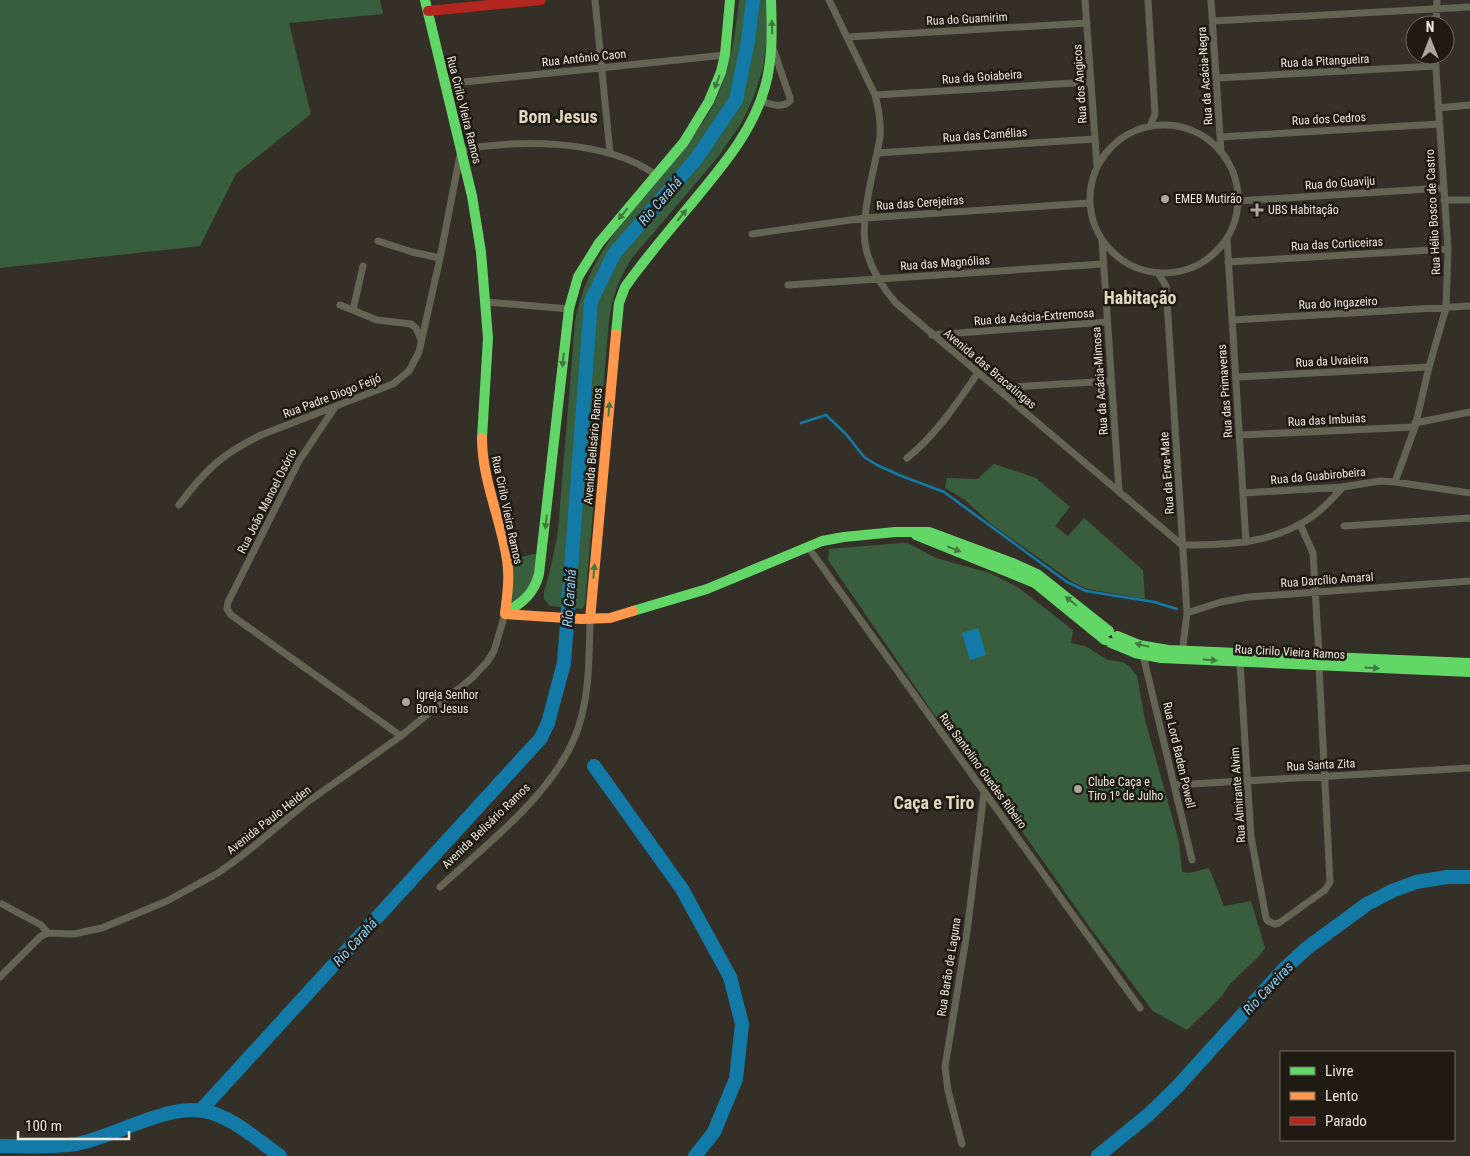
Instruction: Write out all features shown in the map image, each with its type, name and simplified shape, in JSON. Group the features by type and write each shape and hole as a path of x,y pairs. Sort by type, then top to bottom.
{"main road":[{"name":"Rua Cirilo Vieira Ramos","path":"425,0 477,219 488,338 482,450 507,560 508,592 505,614 585,619 618,617 686,597 822,541 844,537 908,532 1030,581 1111,638 1143,656 1182,655 1319,661 1470,672"},
{"path":"428,11 499,2 541,0"},
{"path":"505,614 524,603 530,597 538,580 543,552 569,309 578,277 599,243 684,142 701,116 716,86 725,55 730,0"},
{"name":"Avenida Belisário Ramos","path":"585,619 616,323 620,303 625,287 635,273 734,150 761,101 768,74 772,45 771,0"},
{"name":"Rua Cirilo Vieira Ramos","path":"1111,638 1182,655 1240,662 1470,663"}],"street":[{"path":"595,0 610,153"},
{"name":"Avenida das Bracatingas","path":"829,0 875,95 880,125 865,218 866,248 878,279 896,303 932,335 1182,545"},
{"name":"Rua dos Angicos","path":"1086,0 1097,166"},
{"path":"1148,0 1155,114 1150,126"},
{"name":"Rua da Acácia-Negra","path":"1211,0 1221,151"},
{"path":"1437,0 1437,15"},
{"path":"1213,21 1470,7"},
{"name":"Rua do Guamirim","path":"848,37 1087,23"},
{"path":"761,101 780,106 790,101 772,45"},
{"name":"Rua Antônio Caon","path":"444,84 725,55"},
{"name":"Rua da Pitangueira","path":"1216,78 1436,66"},
{"name":"Rua Hélio Bosco de Castro","path":"1395,482 1415,425 1446,308 1448,249 1436,66"},
{"name":"Rua da Goiabeira","path":"875,95 1091,82"},
{"path":"1438,108 1470,105"},
{"path":"1155,114 1162,124"},
{"path":"1162,124 1182,127 1201,134 1221,151 1234,175 1238,201 1235,220 1227,238 1213,255 1194,267 1158,273 1132,266 1110,250 1102,240 1093,222 1090,203 1091,184 1097,166 1109,149 1124,136 1150,126 1162,124"},
{"name":"Rua dos Cedros","path":"1220,137 1440,124"},
{"name":"Rua das Camélias","path":"877,153 1095,139"},
{"path":"461,150 492,145 559,145 610,153 632,160 656,175"},
{"name":"Rua Padre Diogo Feijó","path":"179,505 196,482 212,465 226,454 261,435 393,384 402,378 415,361 421,340 440,258 461,150"},
{"name":"Rua do Guaviju","path":"1238,201 1444,188"},
{"path":"1444,200 1470,200"},
{"name":"Rua das Cerejeiras","path":"752,234 865,218 1090,203"},
{"name":"Rua das Primaveras","path":"1227,238 1246,542"},
{"name":"Rua da Acácia-Mimosa","path":"1102,240 1118,491"},
{"path":"378,241 412,252 440,258"},
{"name":"Rua das Corticeiras","path":"1228,262 1448,249"},
{"name":"Rua das Magnólias","path":"788,285 1103,264"},
{"path":"353,310 363,266"},
{"path":"1166,286 1173,272"},
{"name":"Rua da Erva-Mate","path":"1158,273 1166,286 1187,612 1182,655"},
{"path":"486,302 569,309"},
{"path":"340,305 377,320 412,324 416,328 421,340"},
{"name":"Rua do Ingazeiro","path":"1232,320 1470,306"},
{"name":"Rua da Acácia-Extremosa","path":"932,335 1107,322"},
{"name":"Rua da Uvaieira","path":"1236,377 1429,367"},
{"path":"908,458 925,443 956,405 978,373"},
{"path":"996,388 1111,381"},
{"name":"Rua João Manoel Osório","path":"336,407 299,461 228,602 227,609 231,615 401,736"},
{"name":"Rua das Imbuias","path":"1240,435 1415,425 1470,412"},
{"name":"Rua da Guabirobeira","path":"1243,493 1343,487 1380,481 1470,493"},
{"path":"1182,545 1225,545 1273,535 1300,524 1324,507 1343,487"},
{"path":"1344,526 1470,518"},
{"path":"1300,524 1313,553 1325,776"},
{"name":"Rua Santolino Guedes Ribeiro","path":"808,547 1140,1008"},
{"name":"Rua Darcílio Amaral","path":"1187,612 1234,599 1470,581"},
{"name":"Avenida Paulo Heiden","path":"48,933 74,934 102,928 167,901 198,885 243,855 306,803 401,736 480,670 494,651 505,614"},
{"name":"Avenida Belisário Ramos","path":"440,887 531,802 565,757 574,738 585,696 589,659 585,619"},
{"name":"Rua Lord Baden Powell","path":"1143,656 1192,860"},
{"name":"Rua Almirante Alvim","path":"1240,662 1253,850 1266,918 1271,923 1279,923 1325,890 1330,882 1325,776"},
{"name":"Rua Santa Zita","path":"1174,784 1470,768"},
{"name":"Rua Barão de Laguna","path":"962,1144 948,1091 945,1067 967,932 984,792"},
{"path":"0,977 32,943 48,933 40,925 2,904"}],"green space":[{"path":"0,0 380,0 383,14 289,23 311,114 236,174 200,246 0,268"},
{"path":"739,0 767,0 767,38 763,68 754,96 742,122 718,157 632,258 618,284 608,331 585,604 582,609 550,606 544,599 544,592 558,531 575,322 581,297 601,254 614,234 684,148 709,113 722,86 730,58"},
{"path":"994,464 1036,478 1070,507 1055,526 1068,536 1084,518 1143,570 1145,599 1088,589 1074,583 991,524 965,500 945,488 947,478 977,479"},
{"name":"Clube Caça e Tiro 1º de Julho","path":"908,543 936,558 990,573 1019,588 1073,630 1071,643 1085,646 1108,660 1123,662 1137,676 1145,720 1179,842 1182,872 1189,873 1209,868 1224,906 1251,901 1265,948 1230,984 1222,996 1187,1030 1153,1011 1091,929 1002,803 945,730 828,560 829,549"},
{"path":"543,552 538,580 505,614 507,560"}],"water":[{"path":"978,628 986,655 970,660 962,633"}],"waterway":[{"name":"Rio Carahá","path":"201,1110 541,738 548,723 564,663 591,301 614,254 696,159 736,100 748,41 753,0"},
{"path":"582,410 599,413"},
{"path":"801,423 826,415 846,434 864,457 899,475 944,492 1067,582 1086,591 1154,602 1177,609"},
{"path":"594,766 682,889 730,977 742,1024 736,1079 714,1132 695,1156"},
{"name":"Rio Caveiras","path":"1098,1156 1148,1115 1177,1087 1283,970 1307,948 1367,904 1392,891 1416,882 1447,877 1470,877"},
{"name":"Rio Caveiras","path":"0,1146 76,1144 162,1115 197,1110 212,1113 230,1121 280,1156"}],"traffic: fast":[{"path":"425,0 472,196 481,252 488,338 482,438"},
{"path":"505,613 517,606 531,592 539,574 569,309 578,277 599,243 684,142 709,101 721,72 725,55 730,0"},
{"path":"616,334 619,303 625,287 737,146 760,103 768,76 771,55 771,0"},
{"path":"633,611 707,589 822,541 895,532 929,532 1037,574 1109,631"},
{"path":"916,535 1035,583 1105,640"},
{"path":"1117,636 1139,645 1168,650 1470,663"},
{"path":"1111,643 1135,653 1161,658 1470,672"}],"traffic: slow":[{"path":"590,619 616,334"},
{"path":"482,438 488,484 501,530 508,567 505,614 581,619 610,618 633,611"}],"traffic: jam":[{"path":"428,11 541,0"}],"place":[{"name":"EMEB Mutirão","path":"1165,199"},
{"name":"UBS Habitação","path":"1257,210"},
{"name":"Igreja Senhor Bom Jesus","path":"406,702"},
{"name":"Clube Caça e Tiro 1º de Julho","path":"1078,789"}],"district":[{"name":"Bom Jesus","path":"558,116"},
{"name":"Habitação","path":"1140,297"},
{"name":"Caça e Tiro","path":"934,802"}]}
